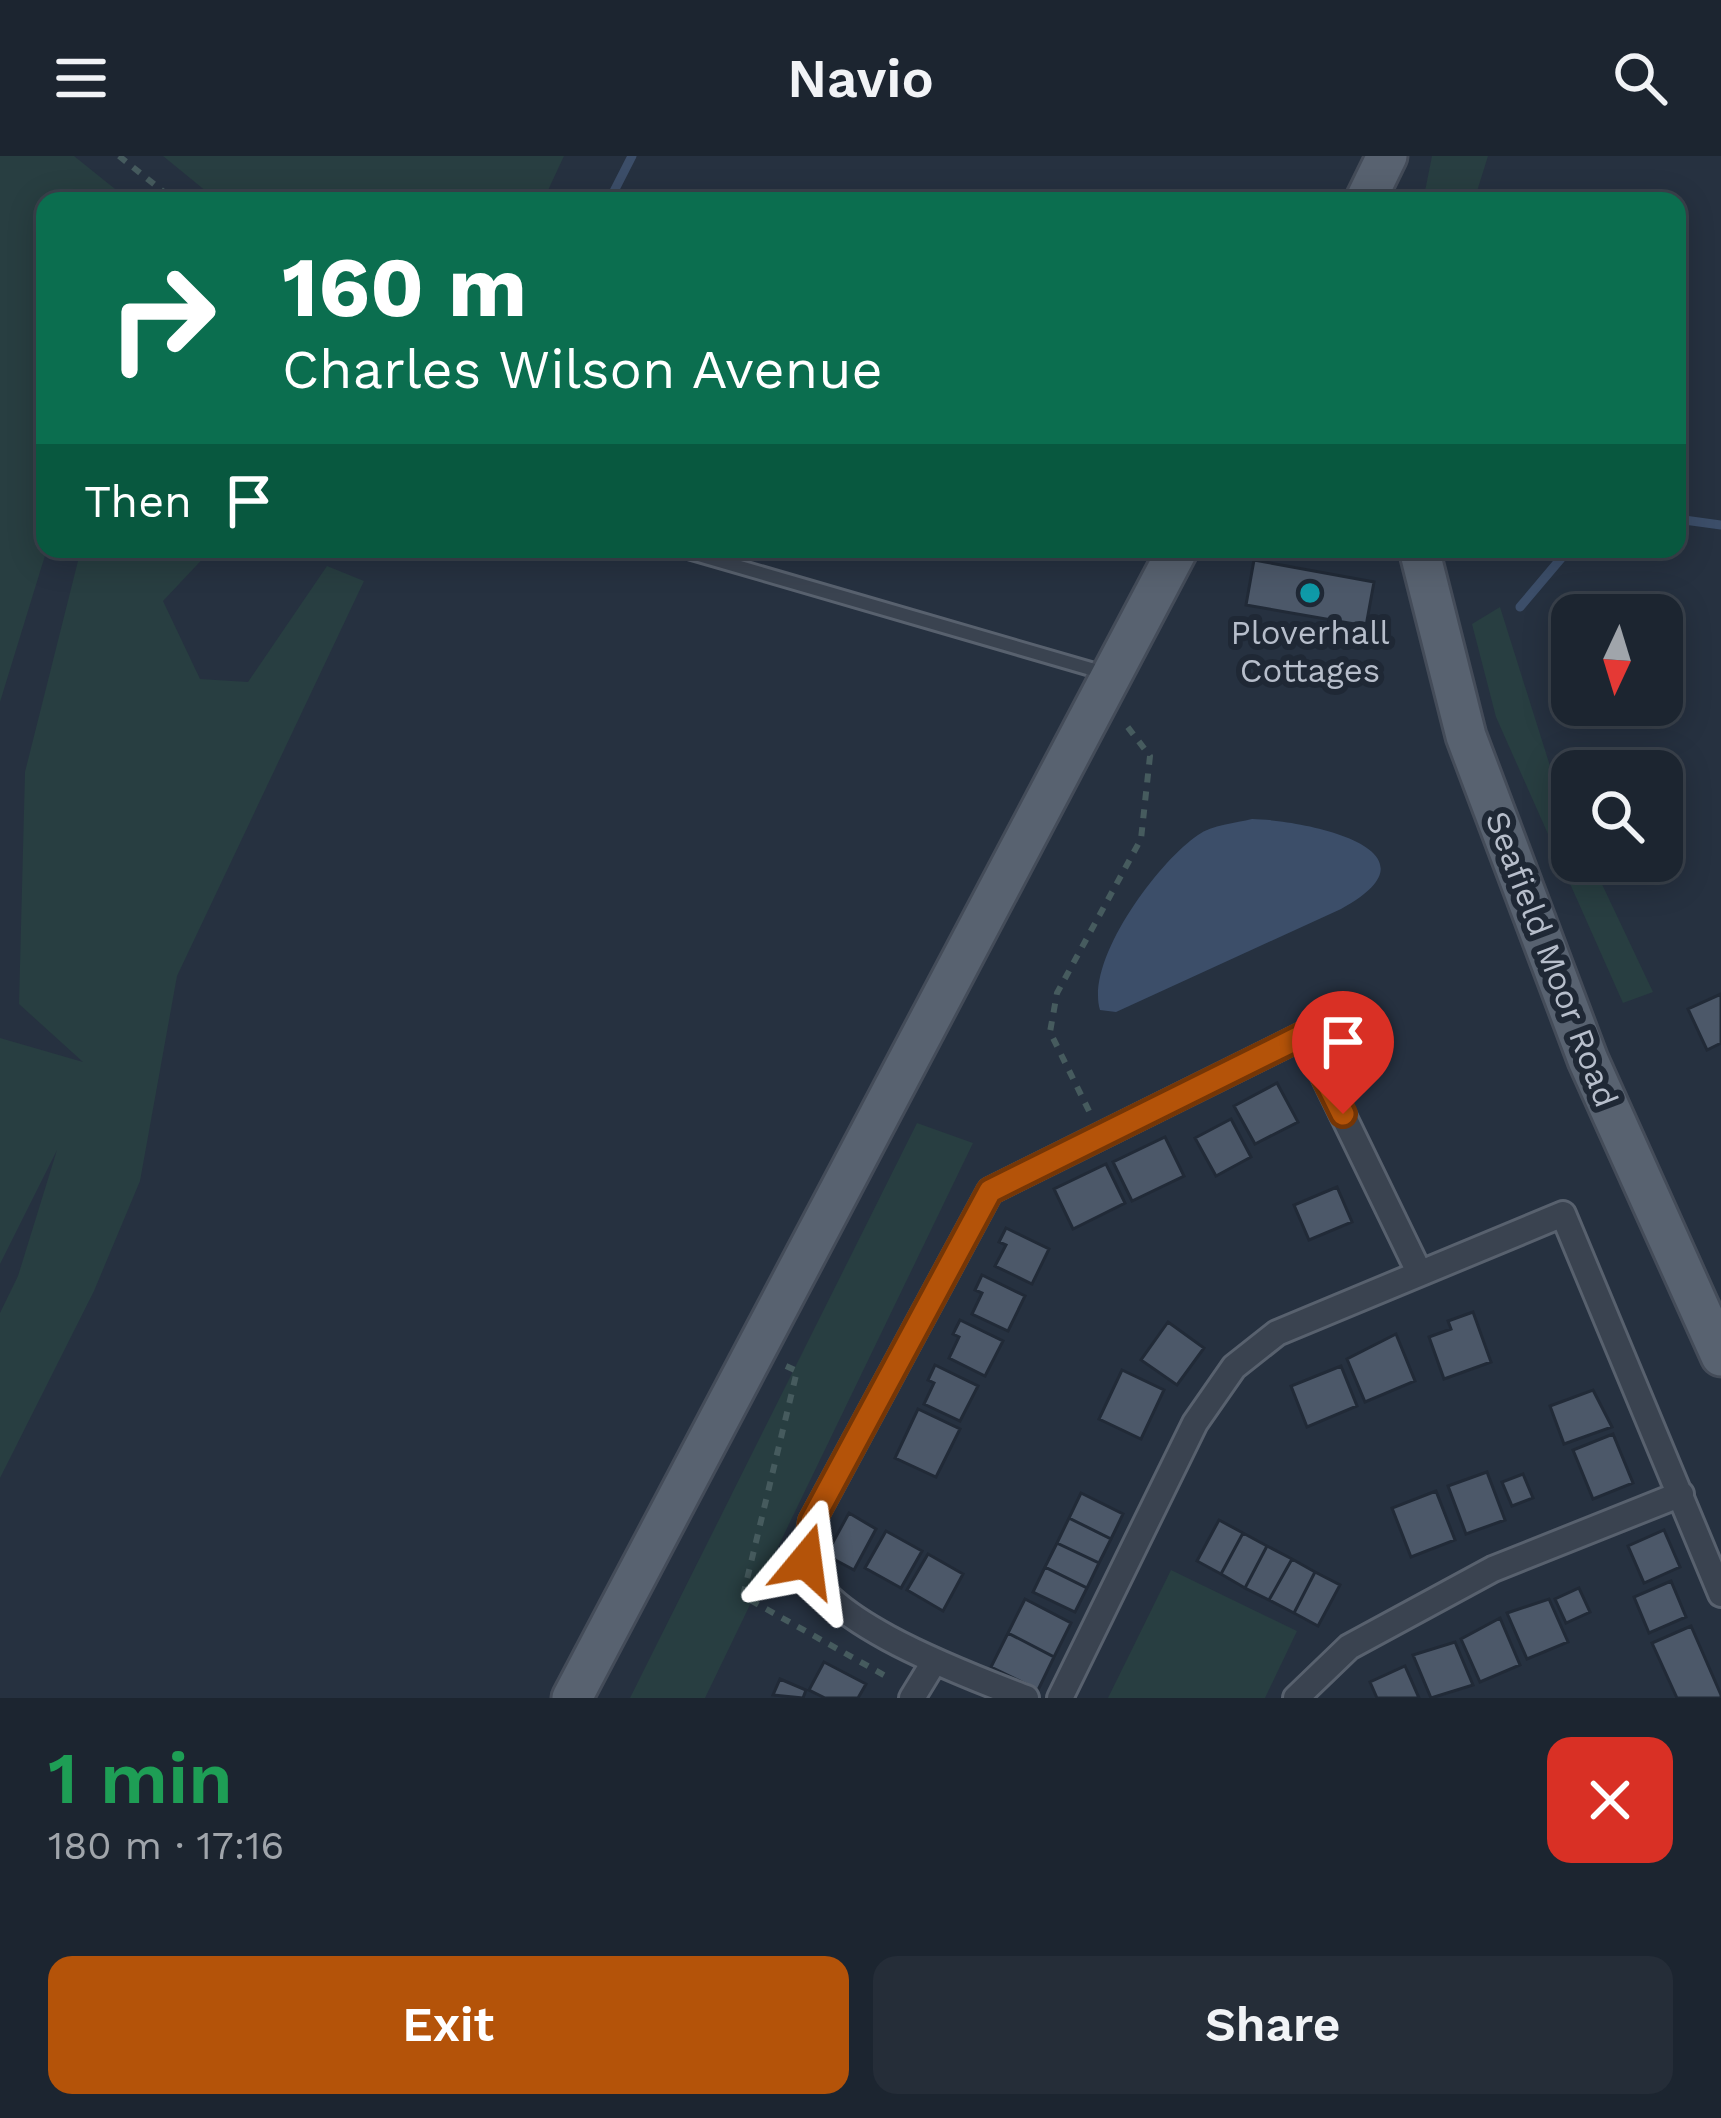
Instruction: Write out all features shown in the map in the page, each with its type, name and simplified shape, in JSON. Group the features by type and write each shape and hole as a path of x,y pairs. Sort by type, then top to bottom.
{"main road":[{"path":"1370,192 1388,156"},
{"path":"572,1698 1173,558"},
{"name":"Seafield Moor Road","path":"1421,558 1466,736 1490,801 1588,1060 1721,1356"}],"street":[{"path":"1026,1698 934,1661 827,1600 806,1561 812,1521 990,1191 1304,1035 1419,1272"},
{"path":"1060,1698 1195,1423 1234,1367 1277,1333 1563,1214 1721,1594"},
{"path":"1296,1698 1349,1647 1493,1569 1681,1494"},
{"path":"913,1698 934,1661"}],"lane":[{"path":"707,558 1104,683"}],"path":[{"path":"118,156 164,192"},
{"path":"1102,1135 1051,1032 1057,993 1141,838 1150,756 1104,683"}],"green space":[{"path":"0,156 74,156 119,192 36,192 36,558 44,558 0,702"},
{"path":"163,156 564,156 547,192 207,192"},
{"path":"1432,156 1488,156 1477,192 1425,192"},
{"path":"79,558 204,558 163,601 200,679 248,682 327,566 364,581 177,976 140,1181 94,1291 0,1478 0,1313 18,1276 57,1150 0,1264 0,1038 83,1062 19,1004 25,772"},
{"path":"1500,607 1551,769 1551,841 1496,717 1472,624"},
{"path":"1569,882 1601,882 1653,992 1623,1003"},
{"path":"917,1123 973,1143 705,1698 630,1698"},
{"path":"1171,1570 1297,1631 1265,1698 1108,1698"}],"water":[{"path":"1252,819 1332,832 1375,854 1381,870 1371,888 1341,909 1116,1012 1100,1010 1103,965 1145,889 1198,835"}],"building":[{"name":"Ploverhall Cottages","path":"1254,560 1374,582 1366,626 1246,605"},
{"path":"1721,994 1721,1043 1707,1050 1688,1009"},
{"path":"1277,1083 1298,1122 1255,1144 1234,1106"},
{"path":"1231,1119 1251,1157 1216,1176 1195,1138"},
{"path":"1165,1137 1184,1176 1132,1201 1113,1162"},
{"path":"1106,1164 1125,1203 1073,1229 1054,1189"},
{"path":"1337,1187 1352,1222 1309,1240 1294,1205"},
{"path":"1006,1228 1049,1249 1032,1284 995,1266 1006,1245 999,1242"},
{"path":"982,1275 1025,1296 1008,1331 972,1314 982,1293 975,1290"},
{"path":"1473,1312 1491,1362 1444,1379 1429,1337 1451,1329 1448,1321"},
{"path":"960,1320 1003,1341 985,1376 949,1358 959,1337 953,1334"},
{"path":"1168,1322 1204,1348 1177,1385 1141,1360"},
{"path":"1396,1334 1415,1381 1365,1402 1347,1359"},
{"path":"935,1365 978,1386 960,1421 924,1404 934,1383 928,1380"},
{"path":"1341,1366 1357,1406 1307,1427 1291,1386"},
{"path":"1122,1370 1164,1390 1141,1439 1099,1419"},
{"path":"1593,1390 1612,1427 1564,1444 1550,1406"},
{"path":"918,1409 960,1429 936,1477 895,1458"},
{"path":"1613,1434 1633,1483 1593,1499 1573,1450"},
{"path":"1487,1472 1505,1520 1466,1534 1448,1486"},
{"path":"1523,1474 1533,1498 1512,1506 1502,1482"},
{"path":"1436,1491 1455,1540 1411,1557 1392,1508"},
{"path":"1081,1493 1123,1514 1111,1539 1069,1518"},
{"path":"849,1513 876,1529 854,1570 826,1555"},
{"path":"1069,1518 1111,1539 1099,1563 1057,1543"},
{"path":"1219,1520 1243,1533 1221,1574 1197,1561"},
{"path":"1664,1530 1680,1567 1644,1583 1628,1546"},
{"path":"886,1531 922,1551 901,1588 865,1568"},
{"path":"1243,1533 1267,1546 1245,1588 1221,1574"},
{"path":"1057,1543 1099,1563 1087,1588 1045,1567"},
{"path":"1267,1546 1292,1559 1269,1600 1245,1588"},
{"path":"928,1554 963,1574 943,1611 907,1590"},
{"path":"1292,1559 1315,1572 1294,1613 1269,1600"},
{"path":"1045,1567 1087,1588 1075,1612 1033,1592"},
{"path":"1315,1572 1340,1585 1318,1626 1294,1613"},
{"path":"1671,1581 1686,1617 1649,1633 1634,1597"},
{"path":"1579,1588 1590,1612 1566,1623 1555,1599"},
{"path":"1025,1599 1071,1623 1054,1657 1008,1633"},
{"path":"1549,1599 1568,1642 1527,1659 1507,1613"},
{"path":"1500,1618 1520,1665 1480,1682 1461,1639"},
{"path":"1691,1626 1721,1698 1677,1698 1652,1643"},
{"path":"1008,1633 1054,1657 1038,1690 991,1667"},
{"path":"1455,1642 1473,1685 1431,1698 1413,1655"},
{"path":"824,1662 866,1684 858,1698 825,1698 809,1690"},
{"path":"1405,1666 1419,1698 1377,1698 1370,1682"},
{"path":"780,1679 806,1690 803,1698 773,1695"}],"waterway":[{"path":"614,192 632,156"},
{"path":"1686,520 1721,525"},
{"path":"1520,607 1561,558"}],"place":[{"name":"Ploverhall Cottages","path":"1310,593"}],"route":[{"path":"806,1561 812,1521 990,1191 1304,1035 1343,1114"}]}
